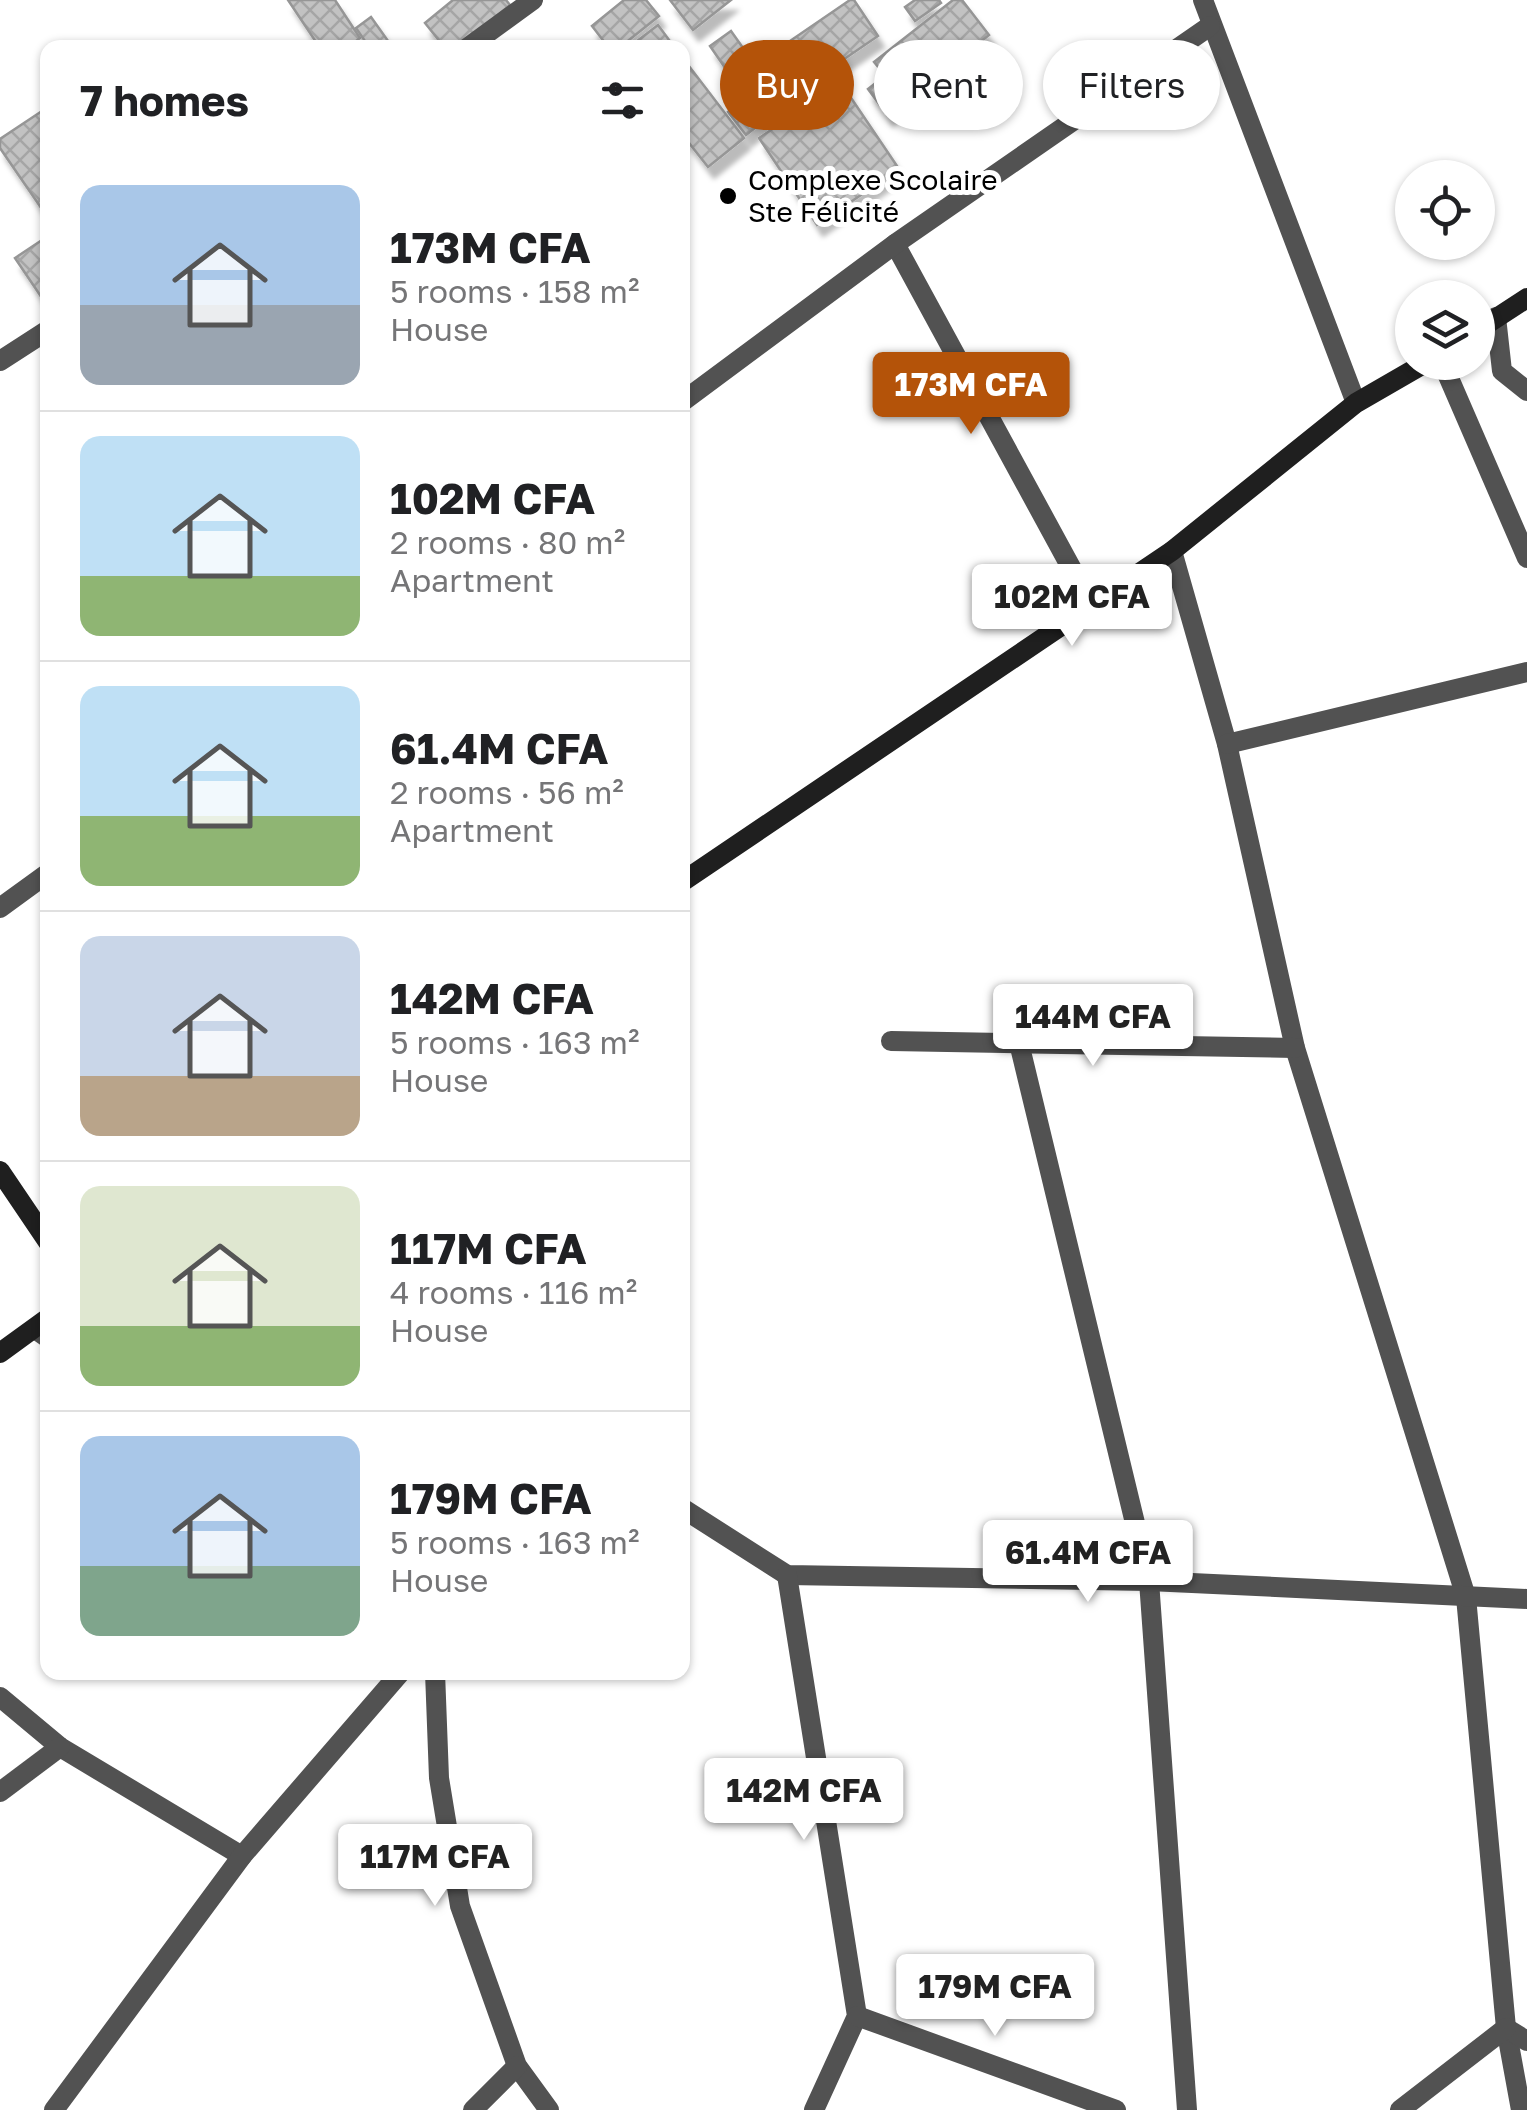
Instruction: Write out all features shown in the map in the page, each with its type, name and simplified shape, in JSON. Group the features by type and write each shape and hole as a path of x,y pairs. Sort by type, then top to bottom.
{"main road":[{"path":"1496,318 1527,298"},
{"path":"690,877 1172,551 1356,403 1396,380"},
{"path":"0,1171 40,1230"},
{"path":"0,1353 40,1330"}],"street":[{"path":"479,40 532,0"},
{"path":"1203,0 1356,403"},
{"path":"690,396 895,244 1210,26"},
{"path":"895,244 1092,606"},
{"path":"1496,318 1502,371 1527,391"},
{"path":"0,361 40,335"},
{"path":"1450,380 1527,558"},
{"path":"1172,551 1226,744 1295,1048 1466,1597 1506,2028 1521,2110"},
{"path":"1226,744 1527,672"},
{"path":"0,908 40,879"},
{"path":"892,1041 1295,1048"},
{"path":"1020,1043 1150,1581 1187,2110"},
{"path":"690,1513 787,1575 1150,1581 1527,1599"},
{"path":"787,1575 857,2016 814,2110"},
{"path":"54,2110 242,1856 394,1680"},
{"path":"435,1680 439,1778 456,1887 517,2066 549,2110"},
{"path":"0,1697 60,1747 242,1856"},
{"path":"0,1792 60,1747"},
{"path":"857,2016 1116,2110"},
{"path":"1506,2028 1527,2041"},
{"path":"1400,2110 1506,2028"},
{"path":"473,2110 517,2066"}],"building":[{"path":"288,0 335,0 360,38 315,40"},
{"path":"453,0 506,0 510,5 468,40 439,40 425,23"},
{"path":"624,0 646,0 659,16 629,40 603,40 592,26"},
{"path":"670,0 731,0 693,30"},
{"path":"850,0 854,0 878,36 854,52 854,40 791,40"},
{"path":"915,0 941,3 915,21 905,7"},
{"path":"953,0 962,0 989,35 983,40 902,40"},
{"path":"371,17 387,40 364,40 356,28"},
{"path":"658,25 669,40 638,40"},
{"path":"731,31 737,40 720,40 720,61 710,46"},
{"path":"690,67 720,107 720,130 738,130 744,138 708,167 690,144"},
{"path":"854,102 899,169 817,225 759,138 771,130 854,130"},
{"path":"40,112 40,206 0,148 0,139"},
{"path":"40,241 40,295 15,258"}],"place":[{"name":"Complexe Scolaire Ste Félicité","path":"728,196"}]}
